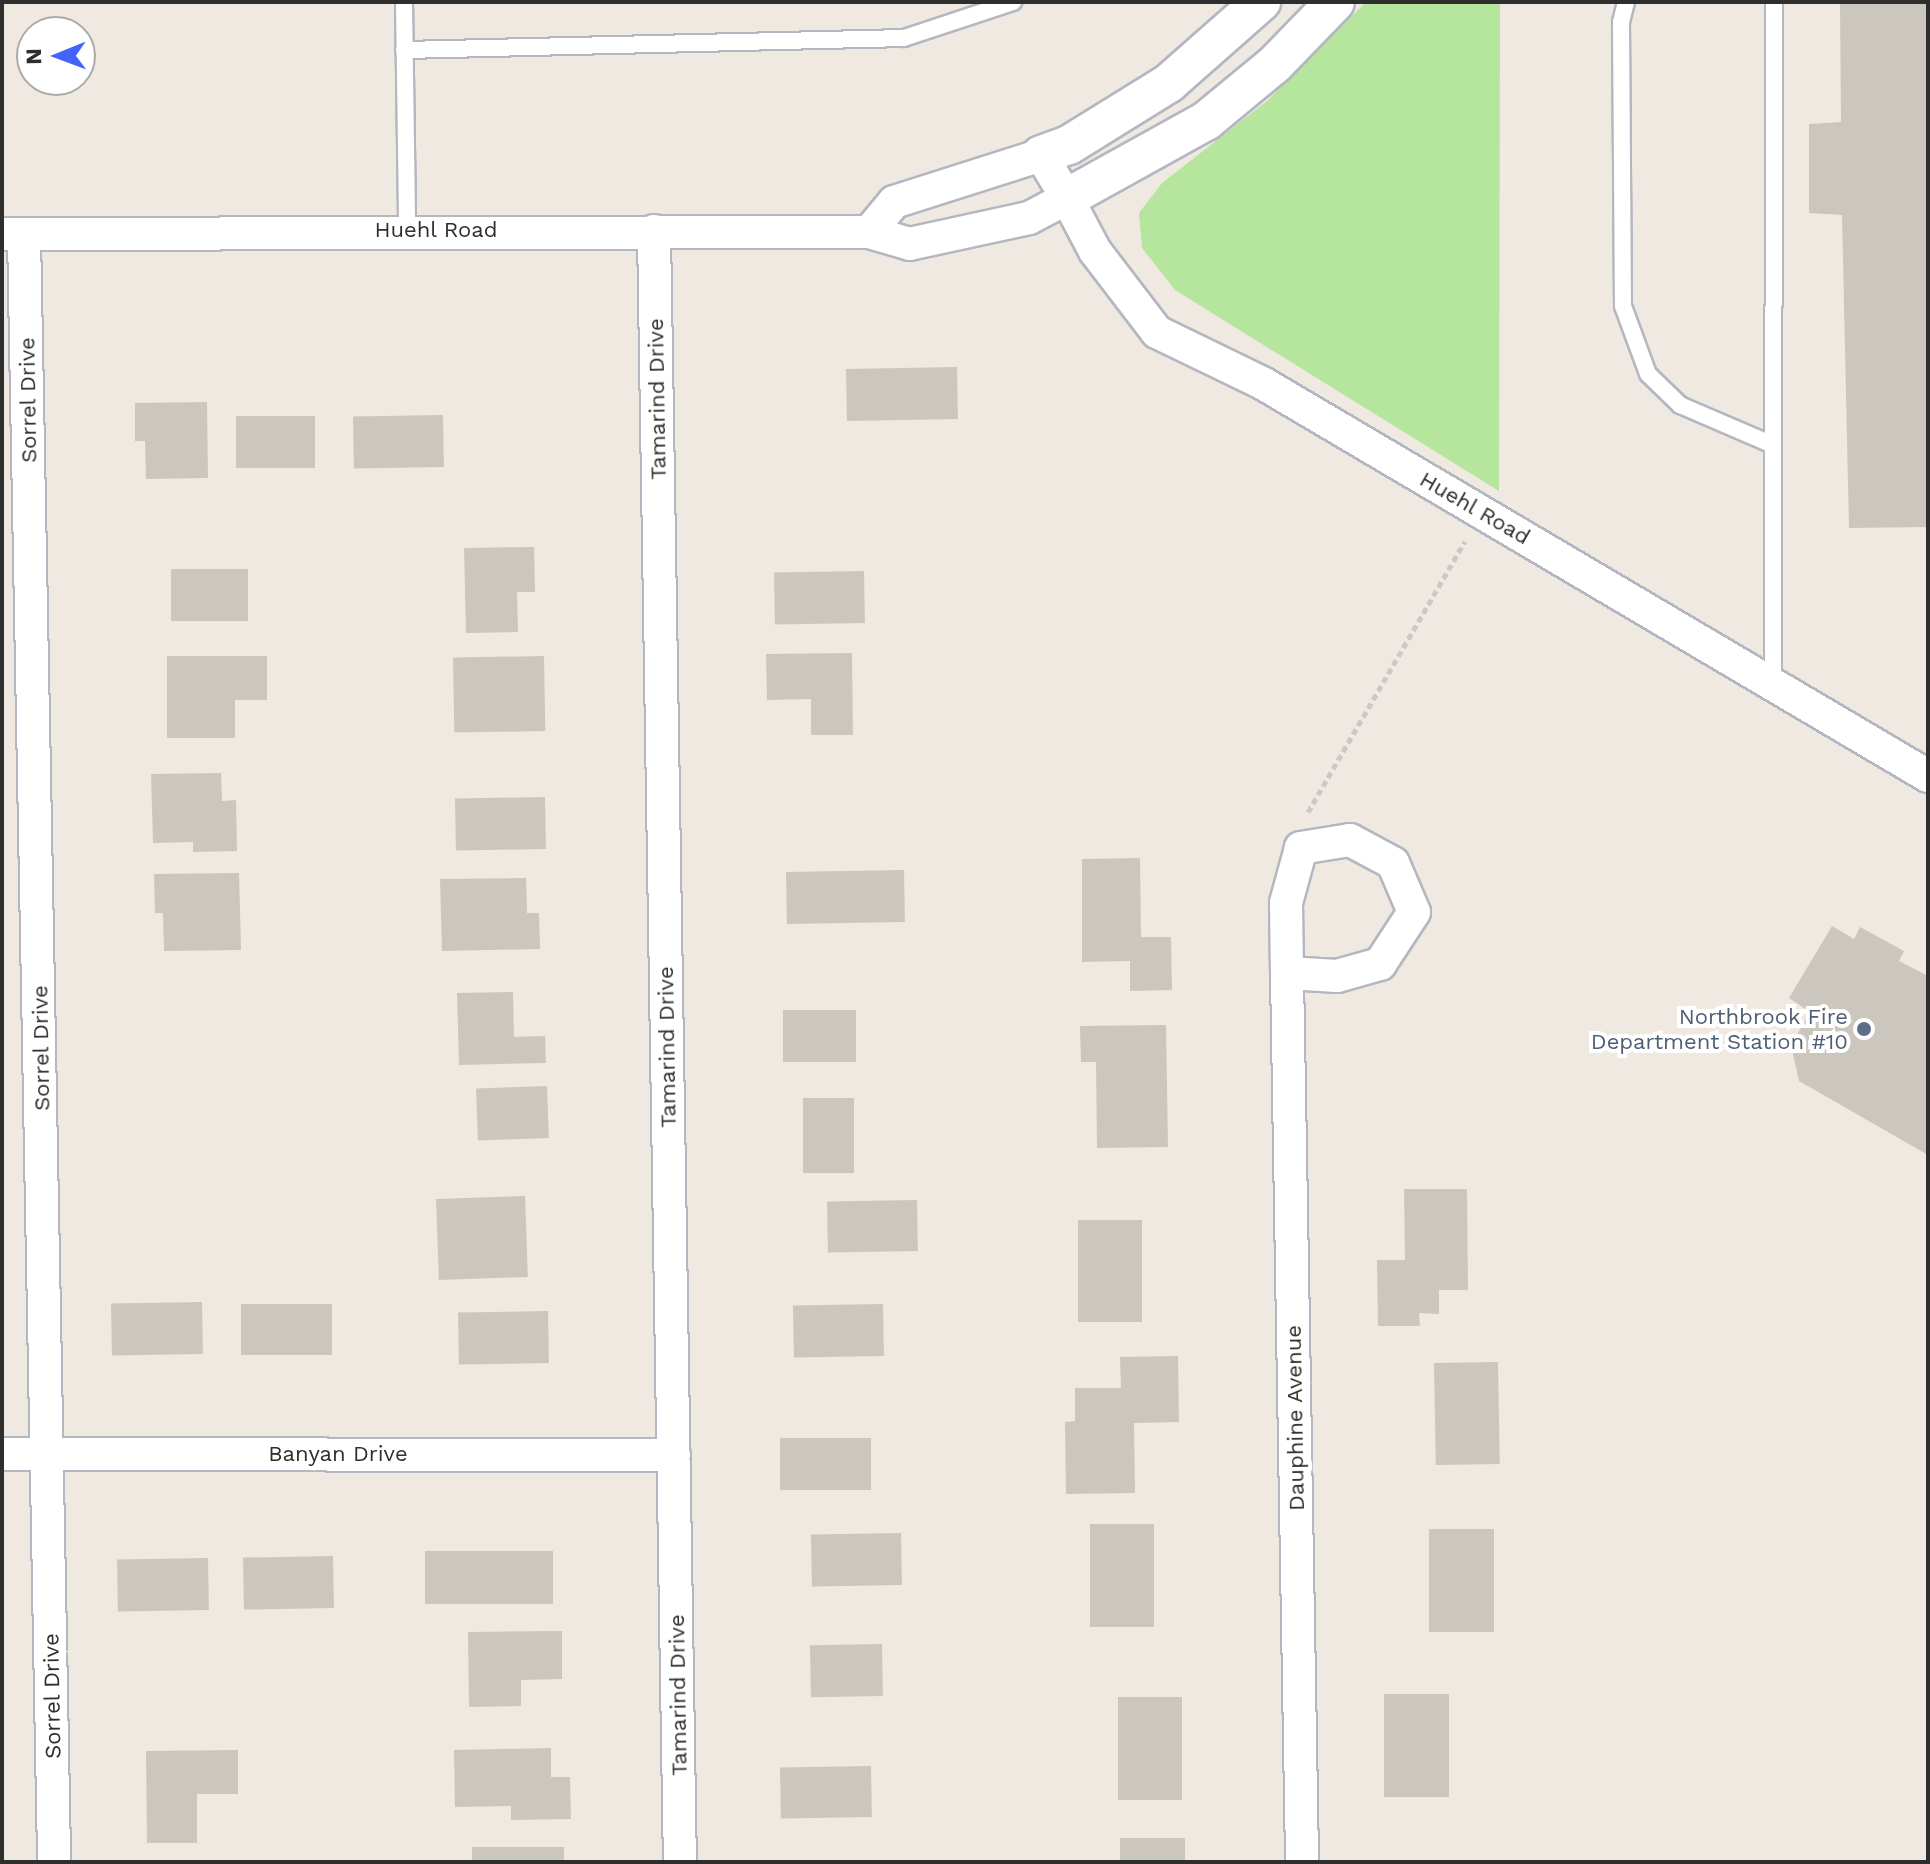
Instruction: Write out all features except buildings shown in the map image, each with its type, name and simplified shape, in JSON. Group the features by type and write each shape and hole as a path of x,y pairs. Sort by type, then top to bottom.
{"street":[{"path":"869,232 894,202 1069,145 1169,83 1261,2"},
{"path":"1067,198 1206,121 1275,64 1335,2"},
{"name":"Huehl Road","path":"1041,155 1095,251 1157,332 1264,384 1773,683 1925,767"},
{"name":"Huehl Road","path":"13,234 407,229 869,232 910,244 1029,218 1067,198"},
{"name":"Tamarind Drive","path":"654,231 680,1862"},
{"name":"Sorrel Drive","path":"13,234 49,1453 54,1862"},
{"path":"1287,973 1337,976 1380,964 1414,912 1393,863 1350,840 1301,848"},
{"name":"Dauphine Avenue","path":"1301,848 1286,903 1302,1862"},
{"name":"Banyan Drive","path":"2,1454 674,1455"}],"lane":[{"path":"404,2 407,229"},
{"path":"404,50 904,38 1013,2"},
{"path":"1626,2 1621,22 1623,306 1648,374 1680,405 1773,445"},
{"path":"1773,683 1774,2"}],"path":[{"path":"1301,848 1310,800 1482,512"}],"green space":[{"path":"1366,2 1500,2 1499,491 1175,290 1142,248 1139,213 1162,183 1267,101"}],"place":[{"name":"Northbrook Fire Department Station #10","path":"1864,1029"}]}
